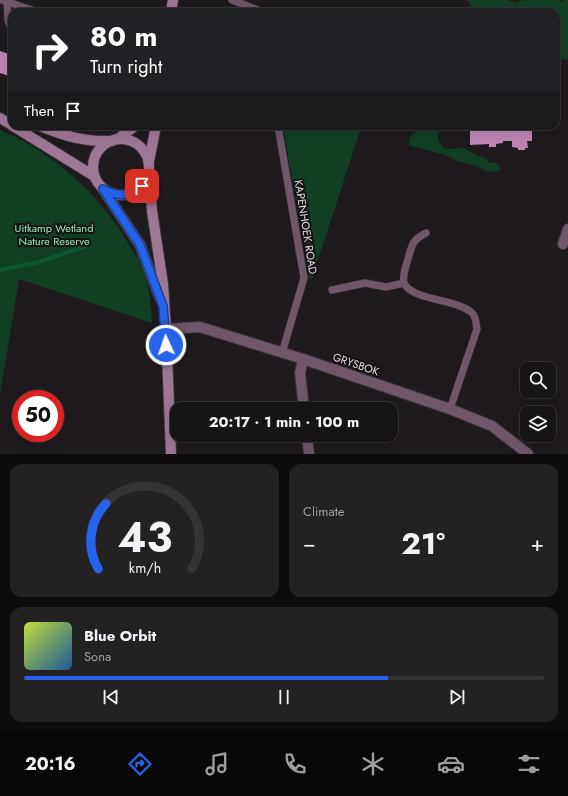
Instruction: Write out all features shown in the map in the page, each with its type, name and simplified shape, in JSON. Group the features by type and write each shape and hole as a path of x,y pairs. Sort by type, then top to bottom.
{"main road":[{"path":"19,130 94,176"},
{"path":"51,130 77,139 89,141 125,139 139,145 144,150 149,168 152,211 163,284 171,454"},
{"path":"129,130 102,147 95,158 93,170 94,176 140,245 163,306"},
{"path":"103,189 116,195 124,195 131,194 142,186 149,168 155,130"}],"street":[{"path":"563,244 568,229"},
{"name":"GRYSBOK","path":"166,329 200,327 282,352 450,408 492,426 528,454"},
{"path":"303,359 300,373 303,402"},
{"path":"308,442 309,454"}],"lane":[{"path":"232,0 253,8"},
{"path":"8,20 4,1 26,8"},
{"name":"KAPENHOEK ROAD","path":"279,130 304,278 282,352"},
{"path":"426,233 416,238 412,245 404,276 404,283 409,289 417,294 465,308 473,315 476,321 477,329 450,408"},
{"path":"332,290 365,283 386,287 404,283"}],"green space":[{"path":"467,0 506,0 517,3 521,0 560,0 561,3 564,0 568,0 568,60 560,58 560,8 472,8"},
{"name":"Uitkamp Wetland Nature Reserve","path":"0,130 20,139 39,151 75,178 91,194 120,229 142,266 149,294 152,323 19,279 0,394"},
{"path":"284,130 360,130 312,278 309,277"},
{"path":"418,130 440,130 438,140 444,148 464,148 477,156 488,160 488,163 497,163 500,168 499,171 487,171 442,154 411,146 409,144 409,138"}],"building":[{"path":"0,51 8,54 8,76 0,73"},
{"path":"532,130 532,141 527,141 528,148 525,148 525,150 518,150 518,148 512,147 512,141 503,141 503,143 496,144 496,147 489,147 489,144 470,145 470,131"}],"waterway":[{"path":"0,270 39,262 89,245"}],"route":[{"path":"142,186 131,194 124,195 116,195 103,189 140,245 163,306 166,329 166,345"}]}
